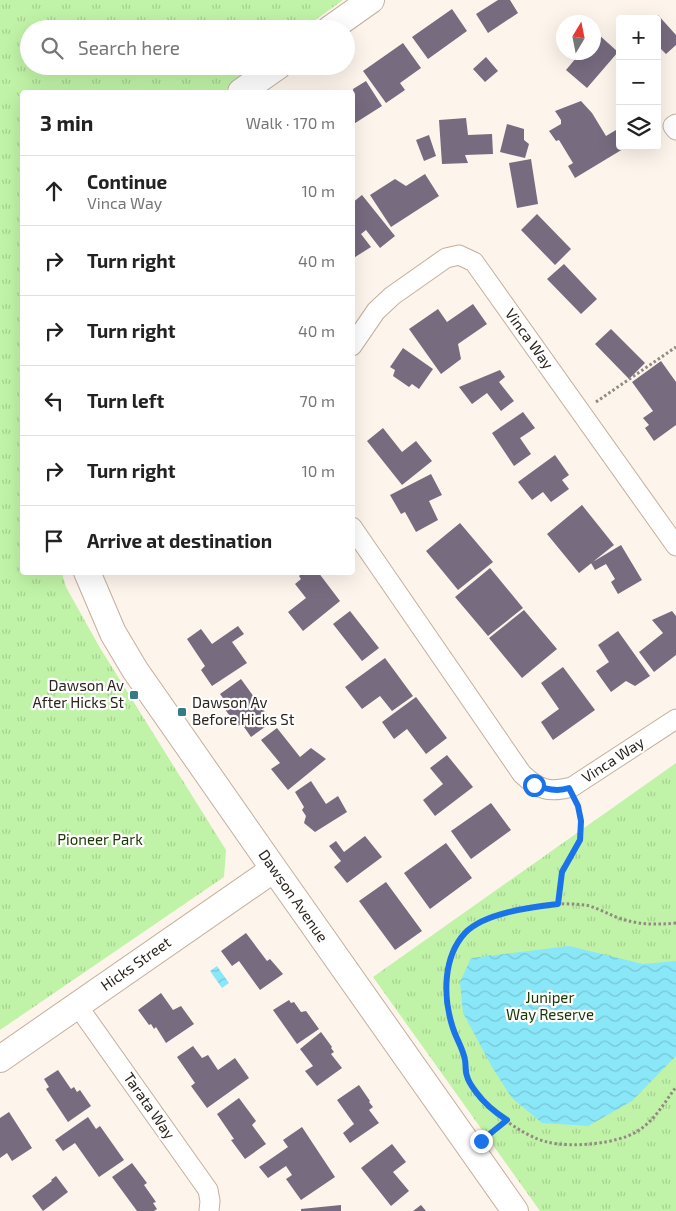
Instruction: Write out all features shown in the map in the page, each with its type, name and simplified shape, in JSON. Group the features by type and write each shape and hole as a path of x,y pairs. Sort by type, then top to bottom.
{"main road":[{"path":"343,20 371,0"},
{"path":"244,90 265,75"},
{"name":"Dawson Avenue","path":"88,575 113,633 136,670 515,1211"},
{"name":"Hicks Street","path":"0,1059 274,869"}],"street":[{"path":"676,124 673,126 676,130"},
{"name":"Vinca Way","path":"355,342 376,311 392,296 446,258 459,255 474,262 676,546"},
{"name":"Vinca Way","path":"355,531 522,774 534,785 545,789 561,791 569,788 676,719"},
{"name":"Tarata Way","path":"78,1005 208,1190 209,1211"}],"path":[{"path":"581,412 676,347"},
{"path":"558,904 562,872 580,840 581,821 578,806 569,788"},
{"path":"676,923 642,924 629,921 603,910 586,906 558,904 508,912 483,921 465,933 455,948 446,984 446,1001 452,1026 465,1060 466,1075 485,1103 532,1136 548,1142 578,1144 615,1140 635,1132 650,1122 676,1087"},
{"path":"481,1141 507,1120"}],"green space":[{"name":"Pioneer Park","path":"0,0 343,0 315,20 20,20 20,75 245,75 226,90 20,90 20,575 63,575 66,587 100,648 226,850 224,877 0,1030"},
{"name":"Juniper Way Reserve","path":"676,763 676,1211 540,1211 373,977"}],"water":[{"path":"569,946 643,964 676,961 676,1056 632,1101 588,1126 542,1123 512,1098 492,1067 463,1013 460,982 471,958"},
{"path":"217,966 229,983 222,988 210,971"}],"building":[{"path":"498,0 510,0 518,13 488,33 476,14"},
{"path":"452,9 467,31 428,59 412,37"},
{"path":"661,18 676,35 676,45 666,54 661,49"},
{"path":"601,37 616,50 616,54 587,88 566,70 574,60 601,60"},
{"path":"403,43 421,68 400,83 405,90 386,103 363,71"},
{"path":"486,57 498,71 485,82 473,69"},
{"path":"366,81 382,106 355,123 355,90 353,89"},
{"path":"581,101 592,113 606,136 616,130 616,150 621,150 575,178 568,166 573,163 559,140 556,141 549,131 561,124 561,120 555,111"},
{"path":"466,118 468,135 492,134 493,154 465,155 468,163 442,164 439,120"},
{"path":"507,124 524,129 524,140 529,144 525,158 500,152"},
{"path":"429,135 436,156 424,161 416,140"},
{"path":"531,159 538,204 517,208 509,163"},
{"path":"425,174 439,196 391,227 370,195 395,179 406,186"},
{"path":"362,195 395,236 380,248 366,230 361,234 371,247 355,257 355,201"},
{"path":"537,214 571,249 555,265 521,230"},
{"path":"564,264 597,299 581,314 547,279"},
{"path":"473,304 487,324 458,344 461,359 441,374 409,329 438,309 447,322"},
{"path":"611,329 645,363 629,379 595,344"},
{"path":"403,348 433,369 419,389 412,384 409,387 393,376 395,370 390,367"},
{"path":"661,361 676,382 676,425 654,441 645,428 649,425 643,418 653,411 632,382"},
{"path":"500,370 505,377 499,382 514,401 501,411 487,393 472,404 459,387"},
{"path":"523,412 535,428 520,438 531,454 514,466 492,433"},
{"path":"383,428 402,452 416,441 432,461 402,485 367,441"},
{"path":"555,455 569,475 562,480 569,489 551,502 543,492 532,500 518,482"},
{"path":"431,474 442,495 429,501 438,520 416,532 405,512 401,514 390,495"},
{"path":"582,505 614,545 579,573 547,534"},
{"path":"460,523 493,562 458,590 426,551"},
{"path":"621,545 642,580 618,594 611,582 615,579 606,564 595,570 591,563"},
{"path":"490,568 523,608 488,636 455,597"},
{"path":"320,575 340,601 303,631 288,612 306,598 295,584 301,579 299,576"},
{"path":"524,610 557,649 522,678 489,638"},
{"path":"350,611 379,648 362,661 333,624"},
{"path":"672,611 676,616 676,655 654,672 639,652 663,633 652,620"},
{"path":"238,626 244,634 232,642 247,663 212,686 201,670 205,666 187,639 201,629 212,644"},
{"path":"618,631 650,676 635,686 626,681 611,692 596,671 609,662 598,645"},
{"path":"385,658 413,696 392,711 380,696 362,709 345,687"},
{"path":"563,667 595,710 553,740 541,722 559,709 541,683"},
{"path":"241,679 272,722 251,737 242,724 237,726 224,708 228,705 220,694"},
{"path":"416,697 447,738 426,754 407,729 394,739 382,722"},
{"path":"277,728 300,757 311,748 326,759 288,790 271,769 280,763 261,740"},
{"path":"447,755 473,787 435,816 423,800 443,784 430,768"},
{"path":"311,781 326,804 338,796 347,812 315,832 304,823 306,816 302,810 304,807 295,792"},
{"path":"491,803 511,830 471,859 451,831"},
{"path":"365,836 382,857 347,883 334,867 341,861 329,846 336,841 344,852"},
{"path":"446,843 472,878 430,909 404,873"},
{"path":"386,882 422,931 395,950 359,901"},
{"path":"246,933 267,961 270,959 283,974 260,990 239,961 232,966 221,951"},
{"path":"161,993 173,1010 181,1006 194,1024 166,1043 156,1027 154,1029 151,1024 149,1025 138,1010"},
{"path":"289,1000 291,1003 294,1002 301,1012 306,1011 319,1029 297,1044 273,1010"},
{"path":"321,1032 332,1047 334,1052 331,1054 342,1068 317,1086 305,1071 313,1066 300,1049"},
{"path":"193,1046 202,1058 208,1055 218,1070 235,1058 249,1078 207,1108 191,1086 195,1083 177,1057"},
{"path":"58,1070 71,1089 74,1087 77,1092 80,1090 91,1106 68,1122 46,1089 49,1087 44,1079"},
{"path":"359,1085 373,1107 369,1110 379,1123 350,1143 343,1133 354,1124 337,1100"},
{"path":"239,1098 256,1121 252,1125 266,1144 245,1159 231,1140 234,1139 217,1114"},
{"path":"9,1112 32,1148 12,1161 7,1153 0,1158 0,1118"},
{"path":"88,1117 96,1129 100,1126 124,1160 99,1177 75,1143 63,1151 55,1140"},
{"path":"302,1127 335,1177 301,1200 286,1179 292,1175 286,1166 268,1178 259,1167 288,1147 283,1140"},
{"path":"392,1144 406,1162 393,1172 409,1191 391,1206 361,1168"},
{"path":"132,1163 147,1183 144,1185 156,1202 153,1203 157,1209 154,1211 137,1211 112,1177"},
{"path":"56,1176 68,1192 43,1211 32,1196"},
{"path":"341,1205 341,1211 301,1211 301,1209"},
{"path":"421,1205 426,1211 413,1211"}],"place":[{"name":"Dawson Av After Hicks St","path":"134,695"},
{"name":"Dawson Av Before Hicks St","path":"182,712"}],"route":[{"path":"481,1141 507,1120 485,1103 466,1075 465,1060 452,1026 446,1001 446,984 455,948 465,933 483,921 508,912 558,904 562,872 580,840 581,821 578,806 569,788 561,791 545,789 534,785"}]}
